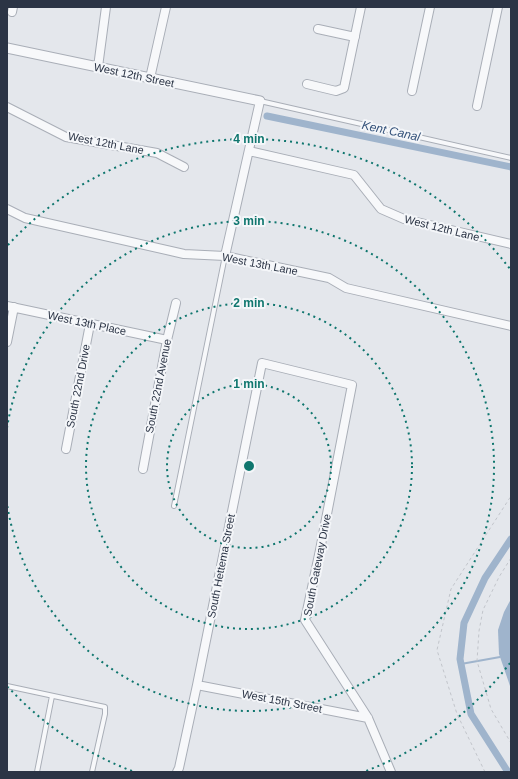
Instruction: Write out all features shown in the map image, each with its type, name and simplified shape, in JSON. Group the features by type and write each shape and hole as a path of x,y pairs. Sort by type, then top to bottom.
{"street":[{"path":"98,67 106,7"},
{"path":"150,78 166,7"},
{"path":"307,84 336,91 344,88 361,7"},
{"path":"412,92 430,7"},
{"path":"477,106 498,7"},
{"path":"318,29 355,37"},
{"name":"West 12th Street","path":"7,48 260,101"},
{"path":"225,256 260,101"},
{"name":"West 12th Lane","path":"7,107 66,137 157,153 184,167"},
{"name":"West 12th Lane","path":"249,151 354,175 382,209 404,219 511,244"},
{"name":"West 13th Lane","path":"7,209 25,218 184,254 225,256 329,278 346,288 511,326"},
{"name":"South 22nd Avenue","path":"142,469 167,340 176,303"},
{"path":"7,342 10,307"},
{"name":"West 13th Place","path":"10,307 167,340"},
{"name":"South 22nd Drive","path":"66,449 90,324"},
{"name":"South Gateway Drive","path":"262,363 352,385 305,620 368,718 391,772"},
{"name":"South Hettema Street","path":"178,770 197,685 262,363"},
{"name":"West 15th Street","path":"197,685 368,718"}],"lane":[{"path":"260,101 511,158"},
{"path":"174,506 225,256"},
{"path":"7,686 105,707 105,714 92,772"},
{"path":"36,772 52,696"}],"path":[{"path":"485,772 457,714 437,650 451,589 511,496"},
{"path":"511,558 499,577 483,610 479,632 477,661 491,709 511,743"}],"water":[{"path":"511,599 511,689 499,654 498,630 504,612"}],"waterway":[{"name":"Kent Canal","path":"267,116 511,167"},
{"path":"508,772 471,714 460,659 464,623 485,578 511,539"},
{"path":"461,664 500,657"}]}
